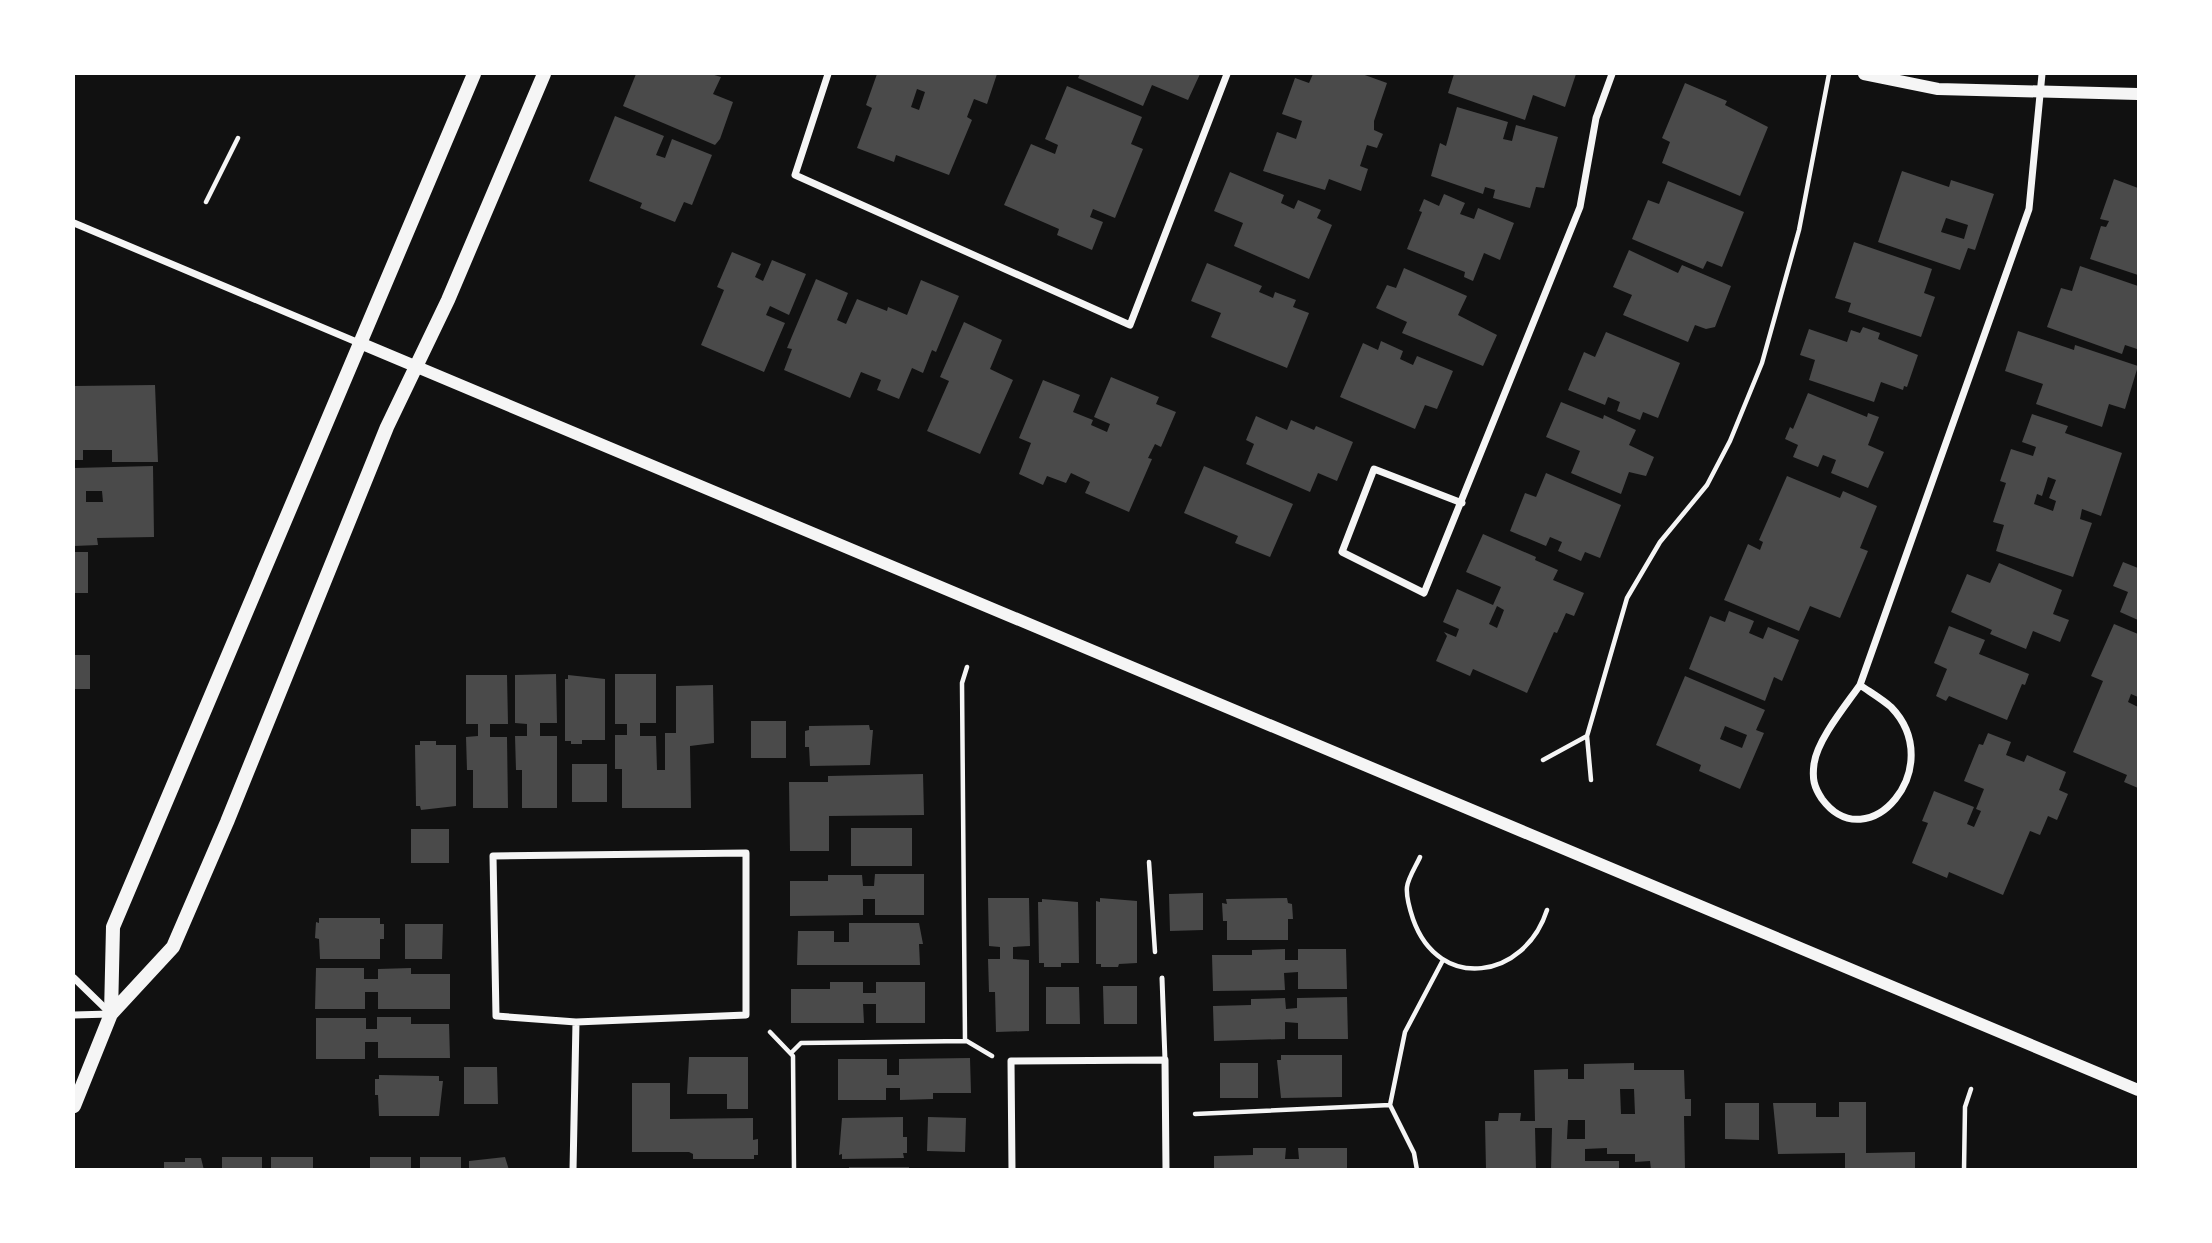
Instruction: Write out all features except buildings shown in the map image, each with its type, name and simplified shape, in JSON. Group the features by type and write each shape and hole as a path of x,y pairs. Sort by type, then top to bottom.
{"main road":[{"path":"74,1106 111,1014 113,927 474,74"},
{"path":"111,1014 173,947 278,698 387,427 448,300 544,74"}],"street":[{"path":"828,74 795,175 1130,325 1227,74"},
{"path":"1462,503 1374,469 1342,552 1424,593 1462,503 1580,207 1596,118 1612,74"},
{"path":"1864,74 1938,89 2040,94 2138,94"},
{"path":"1860,685 1891,708 1909,738 1911,772 1899,799 1874,817 1851,819 1828,806 1813,786 1814,762 1835,722 1860,685 2029,209 2042,74"},
{"path":"74,223 2138,1090"},
{"path":"746,853 746,1015 576,1022 496,1016 493,856 746,853"},
{"path":"74,978 111,1014"},
{"path":"74,1015 111,1014"},
{"path":"573,1170 576,1022"},
{"path":"1012,1170 1011,1061 1165,1060 1166,1170"}],"lane":[{"path":"1162,978 1165,1060"}],"path":[{"path":"1591,780 1587,736 1627,598 1660,542 1707,485 1730,441 1762,363 1799,230 1829,74"},
{"path":"206,202 238,138"},
{"path":"967,667 962,683 967,1041"},
{"path":"1544,760 1587,736"},
{"path":"1420,857 1407,887 1410,911 1419,936 1443,960 1466,969 1502,964 1522,953 1542,926 1547,910"},
{"path":"1149,862 1155,951"},
{"path":"1417,1170 1414,1153 1390,1105 1405,1032 1443,960"},
{"path":"770,1032 791,1053 794,1170"},
{"path":"791,1053 801,1043 967,1041 995,1059"},
{"path":"1964,1170 1965,1107 1971,1089"},
{"path":"1195,1114 1390,1105"}]}
